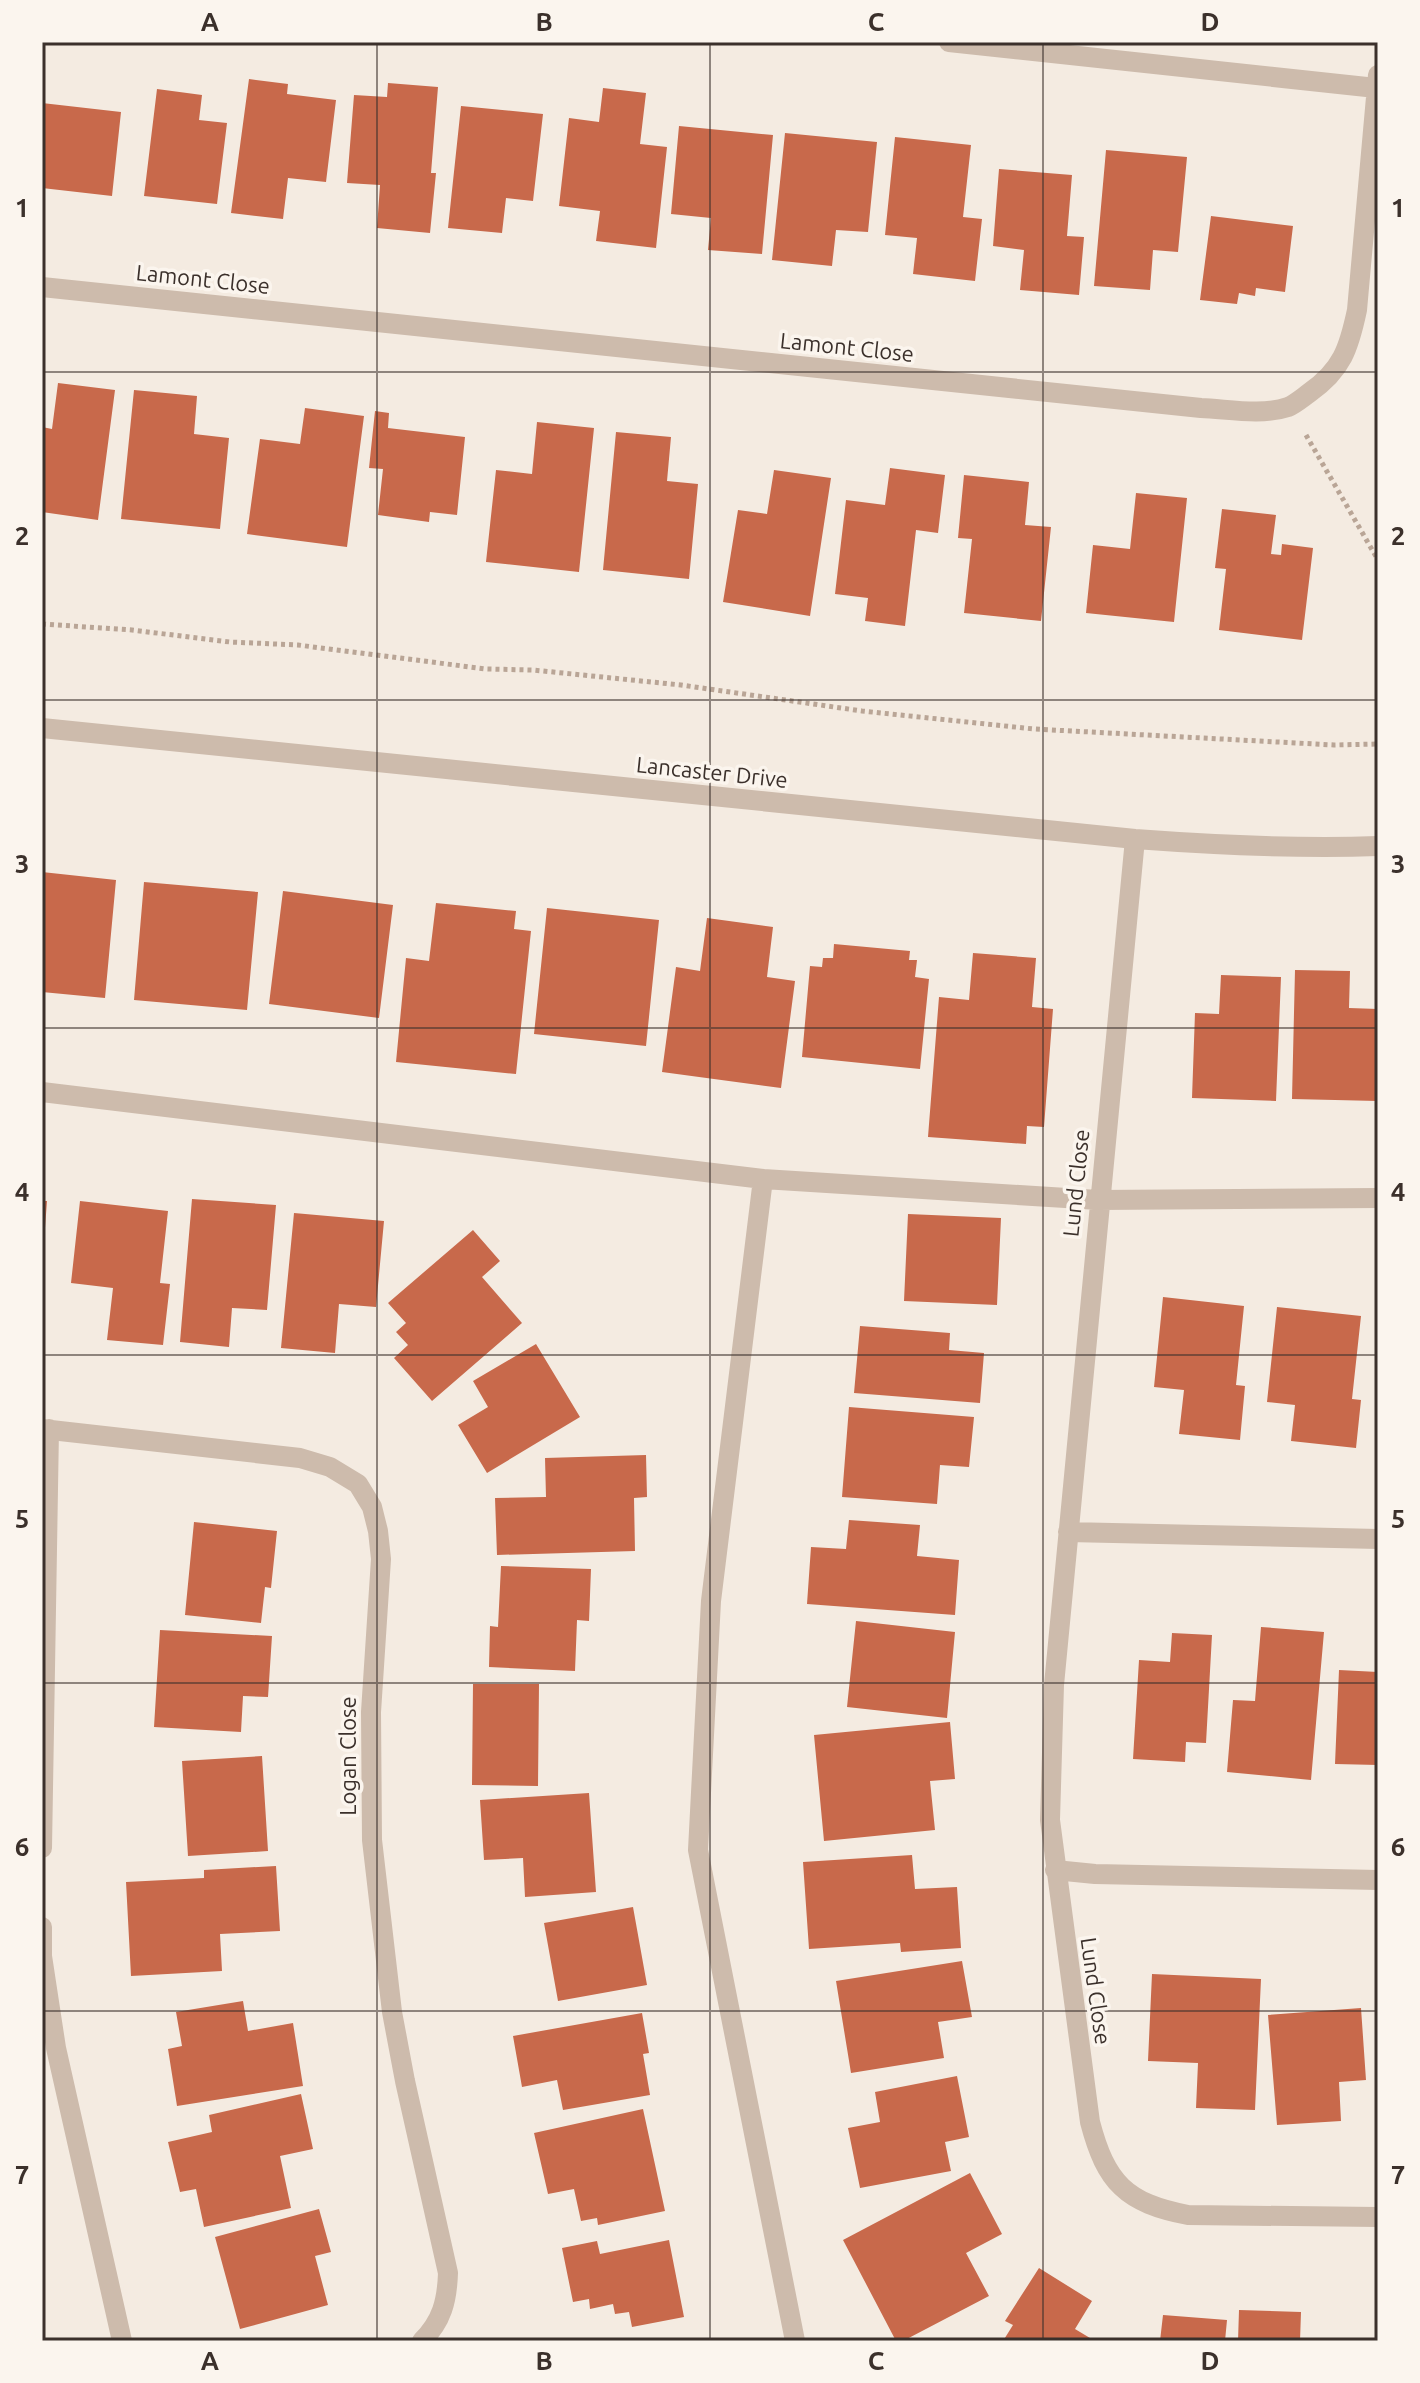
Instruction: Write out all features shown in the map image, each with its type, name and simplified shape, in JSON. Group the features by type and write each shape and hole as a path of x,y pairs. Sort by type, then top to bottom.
{"street":[{"path":"949,42 1377,82"},
{"name":"Lamont Close","path":"42,287 1201,408 1258,411 1289,406 1316,388 1337,369 1350,344 1357,310 1377,82"},
{"name":"Lancaster Drive","path":"42,728 1135,839 1231,846 1378,846"},
{"name":"Lund Close","path":"1135,839 1098,1200 1051,1748 1050,1820 1055,1870 1090,2122 1099,2153 1117,2183 1136,2199 1159,2209 1188,2215 1378,2217"},
{"path":"42,1092 763,1179 1098,1200 1378,1198"},
{"path":"763,1179 711,1601 698,1850 795,2341"},
{"path":"42,1848 45,1429"},
{"name":"Logan Close","path":"45,1429 300,1458 330,1467 358,1484 372,1507 381,1559 371,1712 372,1840 395,2026 448,2273 448,2299 436,2327 422,2341"},
{"path":"1068,1532 1378,1539"},
{"path":"1055,1870 1095,1874 1378,1880"},
{"path":"42,1927 42,1956 56,2048 122,2341"}],"path":[{"path":"1289,406 1378,560"},
{"path":"42,624 132,630 230,642 298,645 486,669 533,670 667,684 862,711 1034,729 1334,745 1378,744"}],"building":[{"path":"249,79 288,84 287,94 336,100 326,182 288,178 283,219 231,213"},
{"path":"388,83 438,87 431,173 436,173 430,233 377,228 380,185 347,183 354,95 387,97"},
{"path":"603,88 646,93 640,144 667,147 656,248 596,241 600,211 559,206 569,118 599,122"},
{"path":"157,89 202,95 199,120 227,123 217,204 144,196"},
{"path":"42,103 121,112 112,196 42,188"},
{"path":"461,106 543,114 533,201 506,198 502,233 448,228"},
{"path":"679,126 773,135 762,254 708,250 711,218 671,214"},
{"path":"785,133 877,142 868,232 836,230 832,266 772,260"},
{"path":"895,137 971,145 963,217 982,219 975,281 913,274 917,238 885,235"},
{"path":"1106,150 1187,157 1178,252 1153,250 1150,290 1094,286"},
{"path":"999,169 1072,175 1067,236 1084,237 1079,295 1020,290 1024,250 993,246"},
{"path":"1211,216 1293,226 1285,292 1256,288 1255,296 1239,293 1237,304 1200,300"},
{"path":"58,383 115,390 98,520 42,512 42,427 52,429"},
{"path":"134,390 197,396 194,434 229,438 220,529 121,519"},
{"path":"305,408 364,416 347,547 247,534 260,439 300,444"},
{"path":"375,411 389,413 388,428 465,437 457,515 430,512 429,522 378,515 383,469 369,468"},
{"path":"537,422 594,428 579,572 486,562 496,470 532,474"},
{"path":"616,432 671,437 667,481 698,484 689,579 603,570"},
{"path":"890,468 945,475 938,533 916,530 905,626 865,621 868,598 835,594 846,500 885,505"},
{"path":"774,470 831,478 810,616 723,602 738,510 767,514"},
{"path":"964,475 1029,482 1025,525 1051,527 1041,621 964,613 972,539 958,538"},
{"path":"1136,493 1187,498 1174,622 1086,613 1093,545 1130,549"},
{"path":"1222,509 1276,515 1271,554 1281,555 1282,544 1313,548 1302,640 1219,630 1226,569 1215,568"},
{"path":"42,872 116,880 105,998 42,992"},
{"path":"144,882 258,892 247,1010 134,1000"},
{"path":"283,891 393,905 379,1018 269,1004"},
{"path":"436,903 516,911 514,929 531,931 516,1074 396,1062 406,958 429,961"},
{"path":"547,908 659,920 646,1046 534,1034"},
{"path":"707,918 773,927 767,977 795,981 781,1088 662,1072 676,967 700,971"},
{"path":"834,944 910,951 909,960 917,960 915,977 929,979 920,1069 802,1057 810,966 822,967 823,958 833,958"},
{"path":"973,953 1036,958 1032,1007 1053,1009 1044,1127 1027,1126 1026,1144 928,1137 939,997 969,1000"},
{"path":"1295,970 1350,971 1349,1008 1378,1009 1378,1101 1292,1099"},
{"path":"1221,975 1281,977 1276,1101 1192,1098 1195,1013 1219,1014"},
{"path":"192,1199 276,1205 267,1310 232,1308 229,1347 180,1342"},
{"path":"42,1201 47,1201 44,1241 42,1241"},
{"path":"80,1201 168,1211 160,1283 170,1284 163,1345 107,1340 113,1288 71,1283"},
{"path":"294,1213 384,1221 376,1307 339,1304 335,1353 281,1348"},
{"path":"908,1214 1001,1218 997,1305 904,1301"},
{"path":"473,1230 500,1261 482,1277 522,1323 432,1401 394,1358 408,1345 396,1332 406,1323 388,1303"},
{"path":"1163,1297 1244,1306 1236,1385 1245,1386 1240,1440 1179,1434 1184,1390 1154,1387"},
{"path":"1277,1307 1361,1316 1352,1399 1361,1400 1356,1448 1291,1441 1295,1405 1267,1402"},
{"path":"860,1326 950,1333 949,1350 984,1353 980,1403 854,1393"},
{"path":"536,1344 580,1417 487,1473 458,1425 488,1407 473,1381"},
{"path":"849,1407 974,1417 969,1467 940,1465 937,1504 842,1497"},
{"path":"646,1455 647,1497 634,1498 635,1551 497,1555 495,1498 546,1497 545,1458"},
{"path":"849,1520 920,1525 917,1556 959,1560 955,1615 807,1604 811,1547 846,1549"},
{"path":"194,1522 277,1531 271,1588 265,1587 261,1623 185,1615"},
{"path":"501,1566 591,1569 589,1621 577,1620 575,1671 489,1667 490,1626 498,1627"},
{"path":"856,1621 955,1632 947,1718 847,1707"},
{"path":"1261,1627 1324,1632 1311,1780 1227,1772 1233,1700 1255,1701"},
{"path":"160,1630 272,1636 268,1697 243,1696 241,1732 154,1727"},
{"path":"1172,1633 1212,1635 1206,1743 1186,1742 1185,1762 1133,1759 1139,1660 1170,1662"},
{"path":"1339,1670 1378,1672 1378,1765 1335,1764"},
{"path":"473,1684 539,1684 538,1786 472,1785"},
{"path":"950,1722 955,1779 930,1781 935,1830 824,1841 814,1735"},
{"path":"262,1756 268,1851 188,1856 182,1761"},
{"path":"589,1793 596,1892 525,1897 523,1858 484,1860 480,1800"},
{"path":"912,1855 915,1889 957,1887 961,1948 901,1952 900,1943 809,1949 803,1862"},
{"path":"276,1866 280,1931 220,1934 222,1971 131,1976 126,1882 204,1878 204,1870"},
{"path":"633,1907 647,1985 558,2001 544,1923"},
{"path":"962,1961 972,2017 938,2022 944,2058 851,2073 836,1981"},
{"path":"1152,1974 1261,1979 1255,2110 1196,2108 1198,2063 1148,2061"},
{"path":"243,2001 248,2031 293,2023 303,2086 177,2106 168,2049 182,2046 176,2012"},
{"path":"1361,2008 1366,2080 1339,2082 1341,2121 1277,2125 1268,2015"},
{"path":"642,2013 649,2053 643,2054 650,2095 563,2110 557,2080 522,2087 513,2036"},
{"path":"957,2076 969,2137 945,2142 951,2171 860,2188 848,2128 880,2122 875,2092"},
{"path":"301,2094 313,2149 280,2156 291,2208 204,2227 196,2189 180,2192 168,2142 212,2132 209,2115"},
{"path":"643,2109 665,2211 598,2225 597,2218 581,2221 574,2189 548,2194 534,2133"},
{"path":"970,2173 1002,2234 966,2253 989,2296 903,2341 896,2341 843,2240"},
{"path":"319,2209 331,2252 315,2256 328,2305 240,2329 215,2237"},
{"path":"669,2240 684,2317 632,2327 629,2312 615,2314 613,2304 590,2309 589,2299 573,2302 562,2248 597,2241 600,2254"},
{"path":"1039,2268 1092,2301 1075,2329 1095,2341 1003,2341 1013,2325 1005,2321"},
{"path":"1239,2310 1301,2312 1300,2341 1238,2341"},
{"path":"1163,2315 1227,2320 1225,2341 1160,2341"}]}
